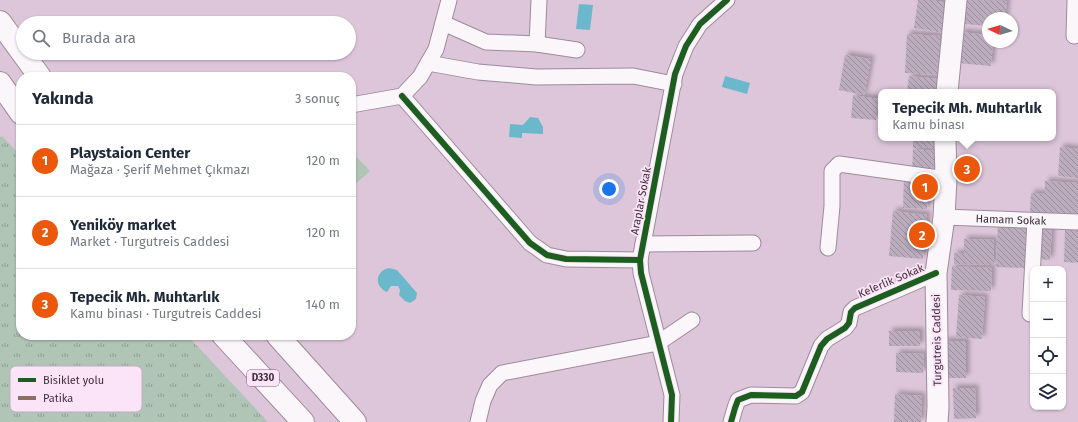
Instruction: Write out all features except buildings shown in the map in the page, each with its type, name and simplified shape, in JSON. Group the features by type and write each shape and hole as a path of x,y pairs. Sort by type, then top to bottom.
{"highway":[{"path":"0,22 16,44"},
{"path":"28,60 36,72"},
{"path":"0,83 16,106"},
{"name":"D330","path":"228,340 303,422"},
{"path":"281,340 355,422"}],"main road":[{"path":"947,89 956,0"},
{"name":"Turgutreis Caddesi","path":"937,422 936,273 944,217 946,179 945,141"}],"street":[{"path":"356,103 402,96 420,77 436,49 449,0"},
{"path":"537,44 539,0"},
{"name":"Araplar Sokak","path":"671,422 672,395 641,272 640,260 675,74 686,46 700,24 727,0"},
{"path":"1075,0 1074,36 1078,36"},
{"path":"443,23 486,42 537,44 578,50"},
{"path":"428,63 478,72 536,77 633,76 674,84"},
{"path":"402,96 530,243 547,255 566,259 640,260"},
{"path":"828,248 832,206 832,171 839,164 946,179"},
{"name":"Hamam Sokak","path":"944,217 1078,222"},
{"path":"1031,302 1035,221"},
{"path":"643,244 753,243"},
{"name":"Kelerlik Sokak","path":"731,422 738,400 752,394 796,396 802,392 821,346 828,339 845,328 849,323 851,312 855,308 936,273"},
{"path":"478,422 483,401 490,385 502,373 658,343 692,320"}],"green space":[{"path":"2,136 16,151 16,340 192,340 268,422 0,422 0,137"},
{"path":"356,156 370,171 356,184"}],"water":[{"path":"579,4 593,5 590,30 576,29"},
{"path":"725,76 750,83 747,94 722,87"},
{"path":"530,117 538,118 543,127 543,134 522,133 522,138 509,137 510,124 523,125"},
{"path":"389,268 397,270 417,293 416,299 410,303 405,301 399,295 400,290 398,286 391,286 387,292 380,287 378,283 379,276 381,272"}],"cycle path":[{"path":"671,422 672,395 641,273 640,260 675,74 686,46 700,24 727,0"},
{"path":"402,96 530,243 547,255 566,259 640,260"},
{"path":"731,422 738,400 751,395 796,396 802,392 821,346 827,339 845,328 849,323 851,312 855,308 936,273"}],"place":[{"name":"Tepecik Mh. Muhtarlık","path":"967,169"},
{"name":"Playstaion Center","path":"925,187"},
{"name":"Yeniköy market","path":"922,235"}]}
